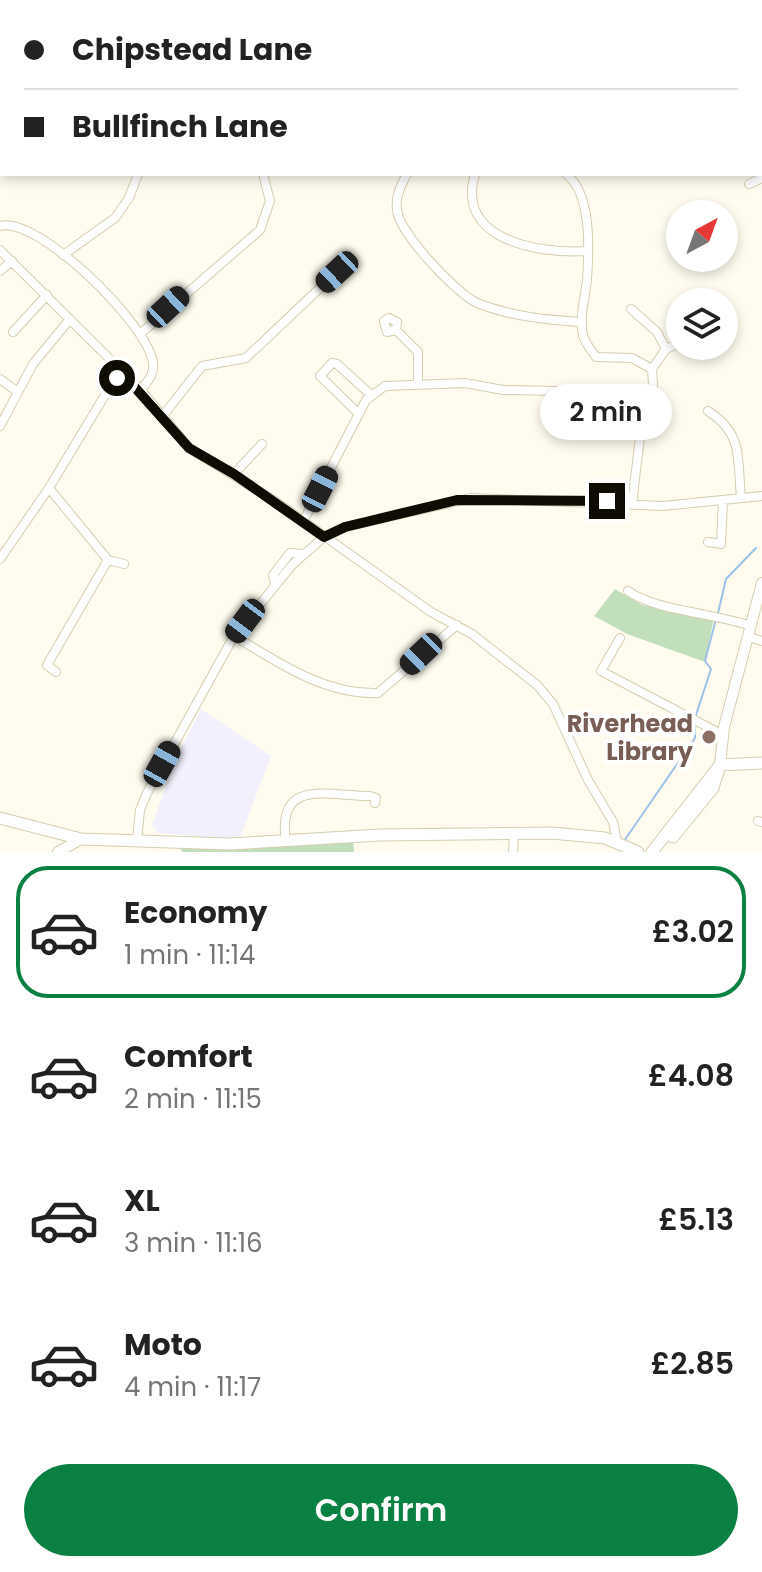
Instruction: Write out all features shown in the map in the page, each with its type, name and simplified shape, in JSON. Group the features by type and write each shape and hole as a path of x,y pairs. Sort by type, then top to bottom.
{"highway":[{"path":"652,852 720,765 762,763"},
{"path":"659,852 713,788 720,765"},
{"path":"0,818 81,839 286,842 380,835 570,833 617,841 638,852"}],"main road":[{"path":"720,765 723,735 759,606 762,583"},
{"path":"58,852 81,839"}],"street":[{"path":"63,255 115,218 129,198 137,176"},
{"path":"140,334 180,296 260,230 270,201 264,176"},
{"path":"406,176 398,195 397,214 417,245 470,299 523,316 582,322"},
{"path":"475,176 471,202 478,219 487,228 524,243 571,252 587,251"},
{"path":"568,176 576,184 582,198 587,251 582,322 584,338 596,357 632,358 652,369"},
{"path":"749,184 762,178"},
{"path":"0,226 17,225 91,276 140,334 153,365 141,390"},
{"path":"0,250 141,390 189,448 234,474 431,612 472,634 546,694 610,817 617,841"},
{"path":"0,271 12,261"},
{"path":"162,417 202,366 246,358 341,268"},
{"path":"13,332 47,295"},
{"path":"631,309 657,332 666,349 652,369 653,385 642,420 632,504"},
{"path":"0,426 33,364 70,319"},
{"path":"396,330 418,352 418,382"},
{"path":"359,414 320,376 332,363 337,364 371,395"},
{"path":"0,559 122,373"},
{"path":"0,379 18,392"},
{"path":"303,522 359,414 371,395 385,386 418,382 465,383 503,390 605,392 609,396 610,408"},
{"path":"708,411 726,423 735,436 741,497"},
{"path":"234,474 262,444"},
{"path":"49,488 108,560 124,564"},
{"path":"137,841 140,810 148,791 234,636 275,584 324,537 345,527 457,500 663,506 762,496"},
{"path":"708,542 721,544 723,500"},
{"path":"47,665 108,560"},
{"path":"628,591 643,601 721,615 762,641"},
{"path":"234,636 317,682 344,690 378,693 457,625"},
{"path":"620,638 601,671 723,735"},
{"path":"38,659 56,672"},
{"path":"286,842 285,812 297,797 325,794 375,798"},
{"path":"513,852 514,834"}],"shaded area":[{"path":"201,709 271,756 239,840 159,833 152,825 174,763"}],"green space":[{"path":"615,589 642,605 714,617 705,662 627,634 594,616"},
{"path":"353,836 354,852 182,852 179,841"}],"waterway":[{"path":"718,613 726,579 756,548"},
{"path":"696,715 711,669 705,661 716,619"},
{"path":"624,841 695,738 695,725"}],"place":[{"name":"Riverhead Library","path":"709,737"}],"route":[{"path":"117,378 122,373 141,390 189,448 275,501 324,537 345,527 471,498 607,501"}]}
